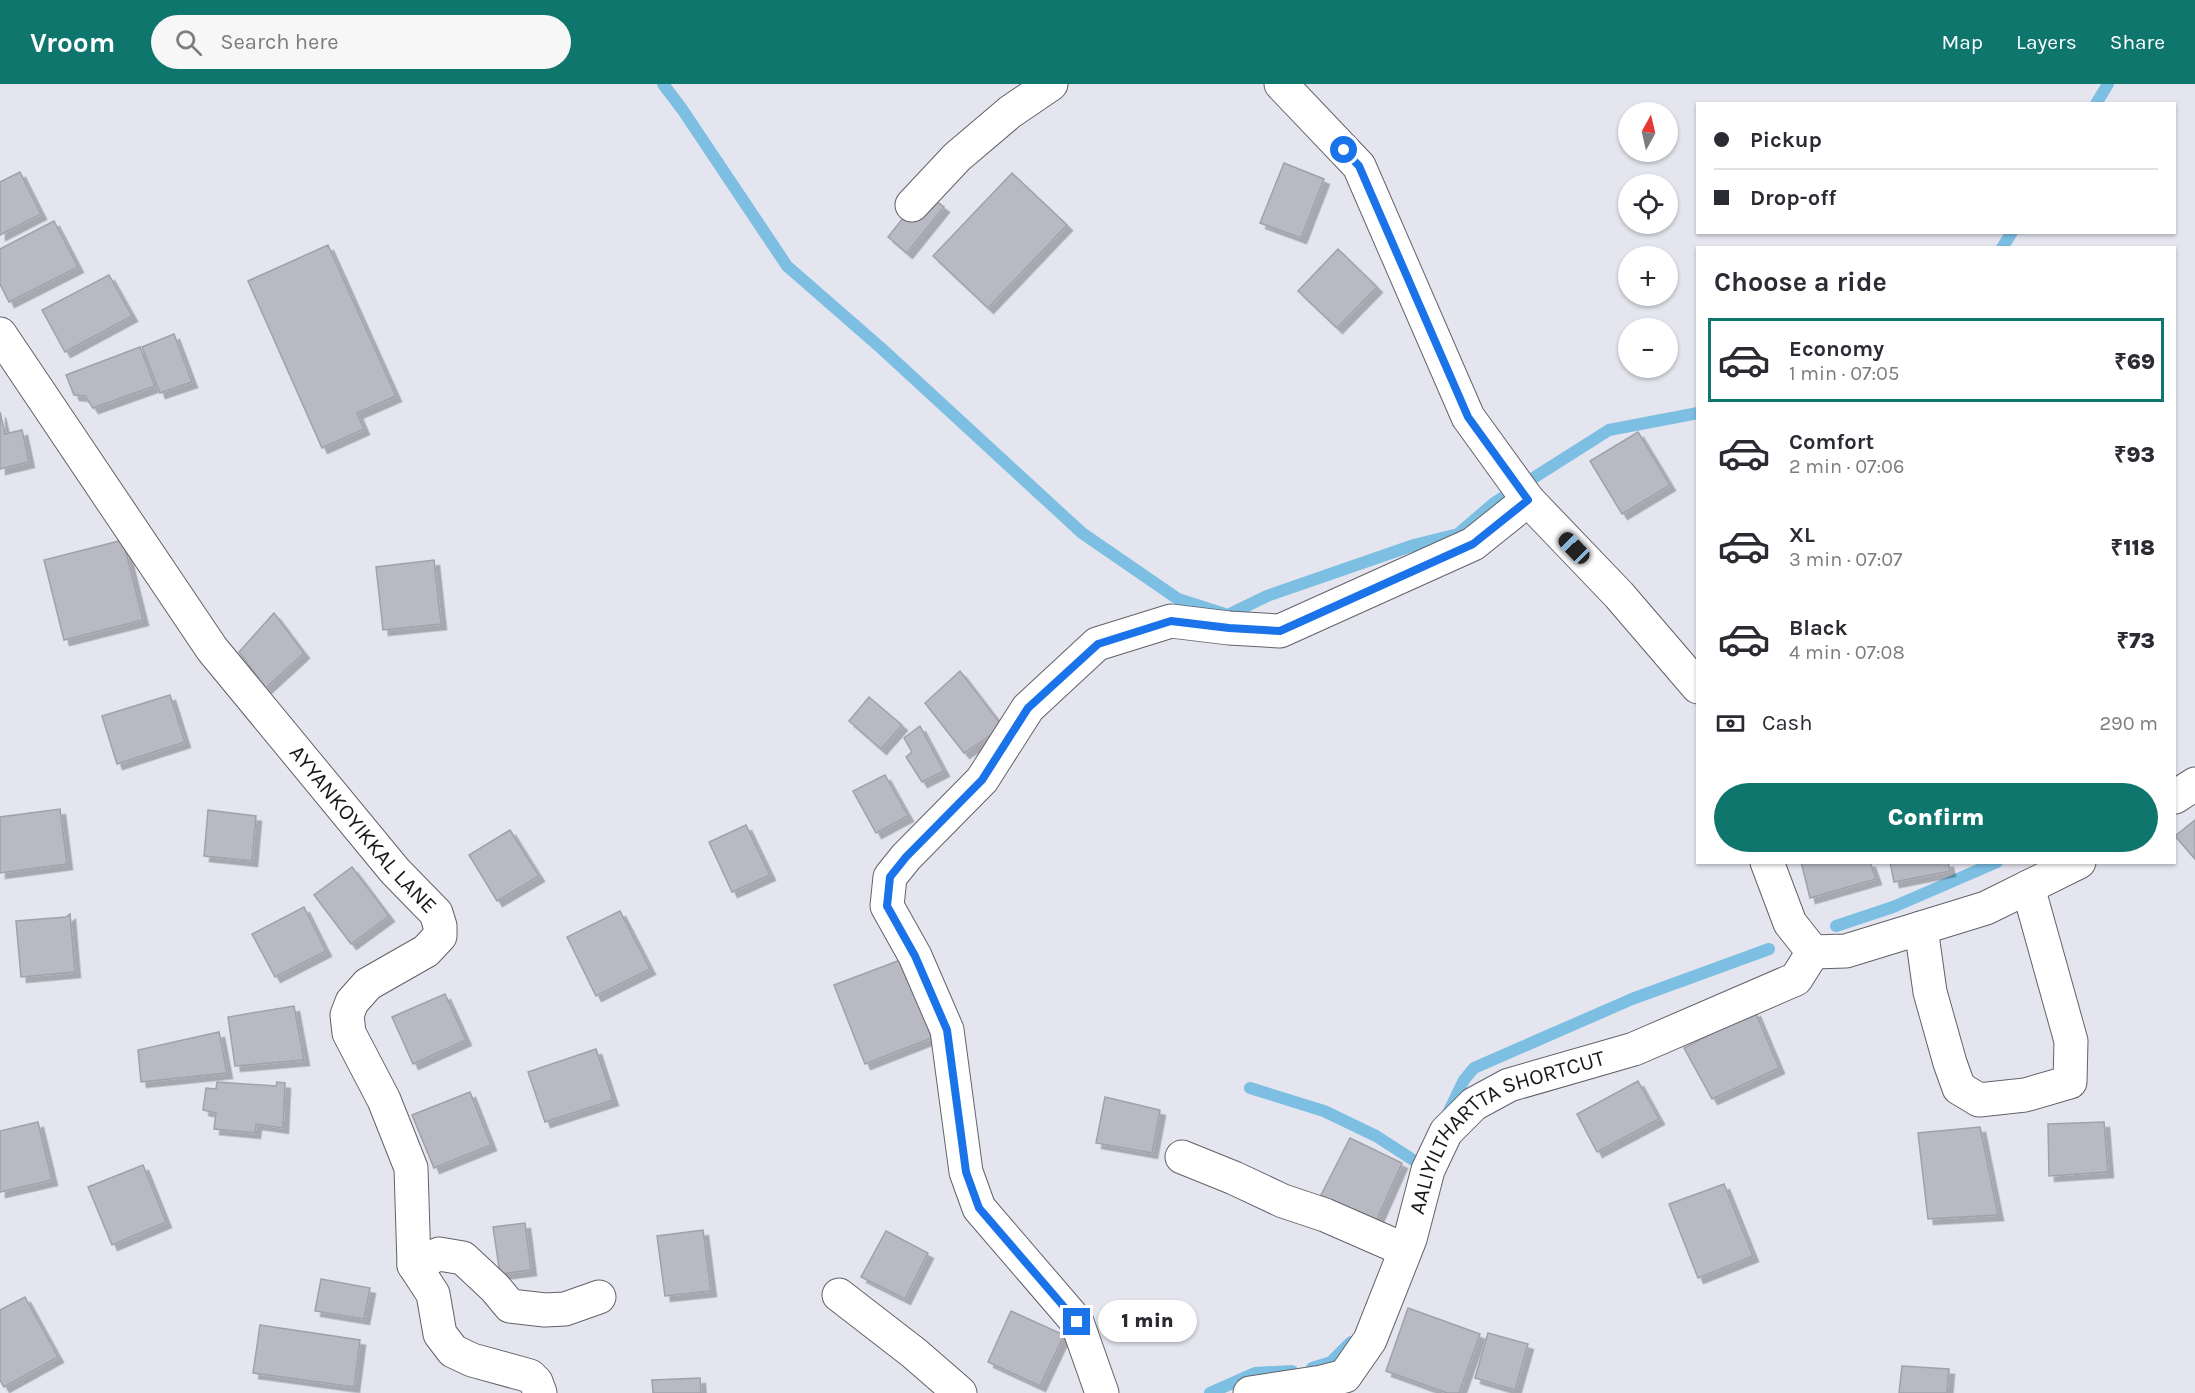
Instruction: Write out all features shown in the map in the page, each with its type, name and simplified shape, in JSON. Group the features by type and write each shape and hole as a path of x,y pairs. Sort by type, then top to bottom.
{"street":[{"path":"912,205 957,157 1010,112 1051,84"},
{"path":"1281,84 1359,166 1468,417 1528,500 1619,595 1696,685"},
{"name":"AYYANKOYIKKAL LANE","path":"0,334 212,649 395,871 436,913 440,936 426,951 368,984 352,1002 347,1015 349,1033 384,1101 411,1168 414,1265"},
{"path":"1102,1393 1077,1322 979,1208 966,1172 947,1030 915,956 887,906 890,877 906,857 982,780 1028,708 1098,644 1171,621 1280,631 1473,544 1528,500"},
{"path":"2176,796 2195,784"},
{"path":"1768,864 1790,923 1813,952 1846,951 1986,908 2075,864"},
{"path":"1921,928 1930,992 1959,1088 1979,1100 2025,1095 2070,1082 2071,1041 2028,887"},
{"name":"AALIYILTHARTTA SHORTCUT","path":"1250,1393 1322,1382 1345,1376 1370,1340 1397,1247 1446,1132 1474,1104 1509,1085 1634,1049 1796,979 1813,952"},
{"path":"1182,1157 1397,1247"},
{"path":"540,1393 536,1382 530,1376 472,1360 453,1351 440,1334 433,1294 414,1265 439,1254 463,1258 495,1288 510,1306 545,1310 565,1309 599,1297"},
{"path":"839,1295 914,1353 960,1393"},
{"path":"1322,1382 1357,1393"}],"building":[{"path":"1284,163 1324,179 1301,238 1260,223"},
{"path":"20,172 41,214 0,235 0,182"},
{"path":"1012,173 1067,225 988,308 933,256"},
{"path":"924,192 944,207 907,253 888,237"},
{"path":"54,221 78,267 9,302 0,284 0,249"},
{"path":"328,245 396,396 357,413 364,429 322,448 248,281"},
{"path":"1338,249 1377,287 1337,328 1298,291"},
{"path":"109,275 132,316 65,352 42,310"},
{"path":"174,334 192,382 160,393 142,347"},
{"path":"140,347 155,386 93,408 85,396 74,395 66,375"},
{"path":"0,412 5,434 22,430 29,462 0,469"},
{"path":"1638,432 1670,485 1622,514 1590,461"},
{"path":"123,540 143,620 64,640 44,560"},
{"path":"434,560 441,624 383,630 376,567"},
{"path":"274,613 304,653 266,688 239,652"},
{"path":"960,671 1003,727 964,753 925,703"},
{"path":"170,695 185,742 117,764 102,716"},
{"path":"869,697 902,725 881,749 849,721"},
{"path":"920,726 944,771 922,782 906,757 912,752 904,738"},
{"path":"885,775 908,816 876,833 853,791"},
{"path":"60,809 67,864 0,873 0,817"},
{"path":"208,810 256,816 252,861 204,856"},
{"path":"2195,820 2195,859 2176,837"},
{"path":"746,825 770,875 732,892 709,842"},
{"path":"510,830 539,876 497,901 469,855"},
{"path":"1802,864 1871,864 1876,879 1810,898"},
{"path":"1890,864 1948,864 1950,871 1894,882"},
{"path":"352,867 389,916 351,944 314,895"},
{"path":"304,907 326,951 275,977 252,934"},
{"path":"620,911 650,969 596,996 567,937"},
{"path":"70,914 75,972 21,977 16,921 66,917"},
{"path":"903,959 934,1037 865,1064 834,985"},
{"path":"445,994 466,1040 413,1064 392,1017"},
{"path":"294,1006 304,1060 235,1066 228,1017"},
{"path":"1755,1011 1779,1068 1712,1099 1684,1048"},
{"path":"219,1032 227,1073 141,1082 138,1050"},
{"path":"596,1049 613,1100 545,1122 528,1072"},
{"path":"1638,1081 1659,1119 1597,1152 1577,1114"},
{"path":"217,1082 276,1086 277,1082 285,1083 283,1128 256,1124 255,1133 214,1129 216,1113 203,1110 206,1088 216,1089"},
{"path":"470,1092 491,1145 434,1168 412,1115"},
{"path":"1105,1097 1160,1110 1152,1153 1096,1143"},
{"path":"38,1122 52,1180 0,1192 0,1131"},
{"path":"2104,1122 2108,1172 2049,1176 2048,1124"},
{"path":"1980,1127 1998,1215 1928,1219 1918,1133"},
{"path":"1350,1138 1402,1163 1374,1226 1321,1195"},
{"path":"143,1165 166,1222 112,1245 88,1187"},
{"path":"1724,1184 1753,1256 1698,1278 1669,1204"},
{"path":"525,1223 531,1270 500,1274 493,1227"},
{"path":"703,1230 711,1291 665,1296 657,1236"},
{"path":"886,1231 928,1253 905,1299 861,1277"},
{"path":"321,1279 370,1288 364,1319 315,1311"},
{"path":"25,1297 58,1357 4,1387 0,1380 0,1310"},
{"path":"1408,1308 1480,1334 1459,1393 1447,1393 1386,1371"},
{"path":"1011,1311 1064,1335 1040,1386 988,1362"},
{"path":"260,1325 360,1340 354,1387 253,1373"},
{"path":"1488,1333 1528,1344 1515,1390 1475,1378"},
{"path":"1902,1366 1949,1369 1947,1393 1899,1393"},
{"path":"700,1378 701,1393 653,1393 652,1380"}],"waterway":[{"path":"663,84 787,266 881,348 1082,533 1178,599 1228,615 1267,596 1414,545 1458,534 1494,503 1609,430 1696,413"},
{"path":"2097,102 2108,84"},
{"path":"2003,246 2011,234"},
{"path":"1836,926 1893,907 1992,864"},
{"path":"1446,1117 1464,1080 1474,1068 1632,999 1769,949"},
{"path":"1250,1088 1324,1111 1376,1136 1421,1165"},
{"path":"1312,1368 1331,1362 1351,1342"},
{"path":"1210,1393 1255,1373 1292,1371"}],"route":[{"path":"1077,1322 979,1208 966,1172 947,1030 915,956 887,906 890,877 906,857 982,780 1028,708 1098,644 1171,621 1280,631 1473,544 1528,500 1468,417 1359,166 1344,150"}]}
